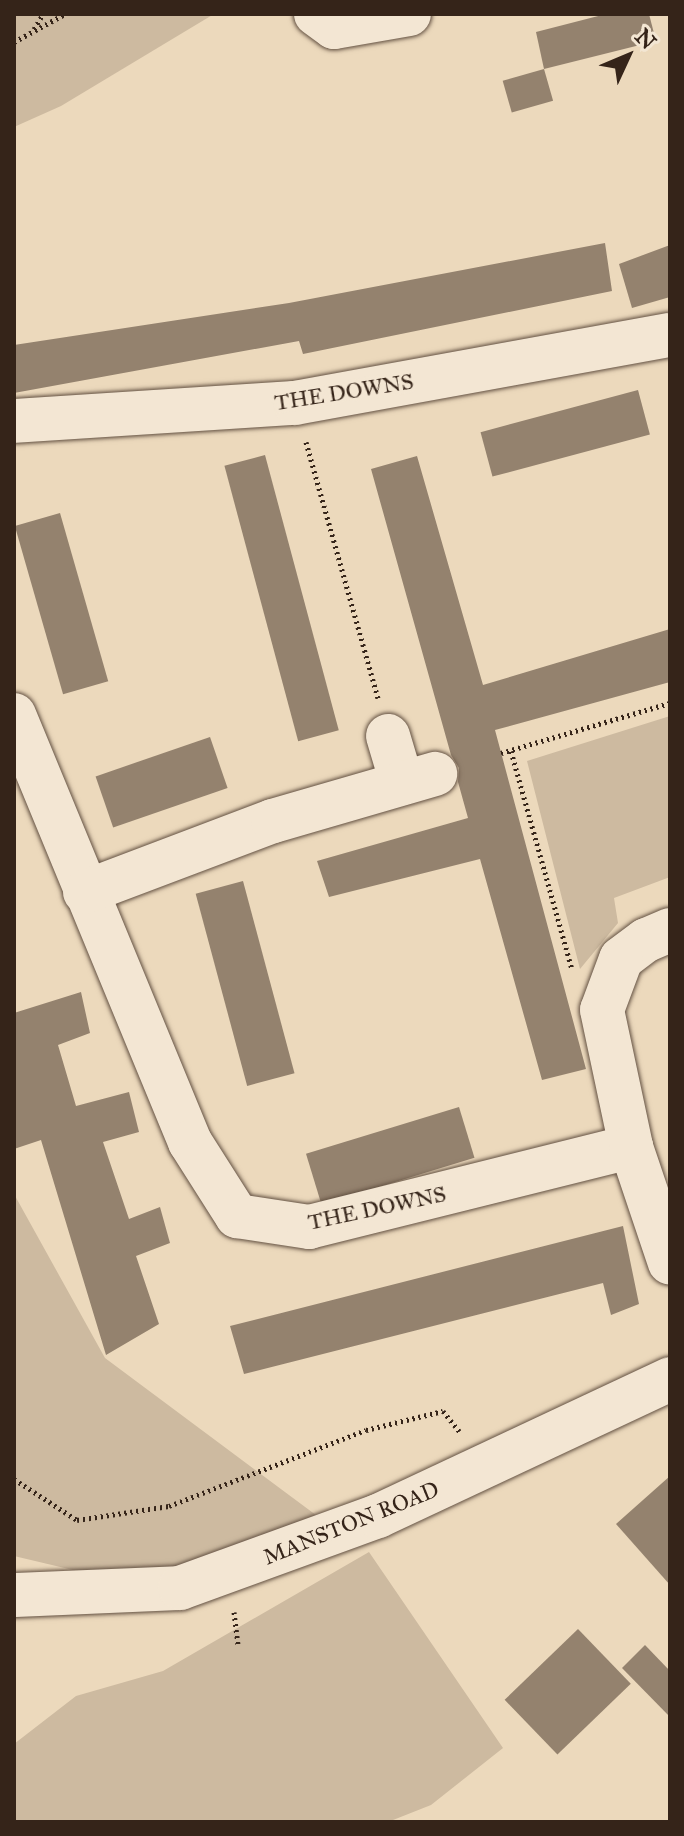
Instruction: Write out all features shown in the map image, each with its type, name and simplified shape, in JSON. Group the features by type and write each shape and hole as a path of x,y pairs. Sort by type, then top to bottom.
{"street":[{"path":"316,14 334,27 409,14"},
{"name":"THE DOWNS","path":"14,421 295,403 670,335"},
{"name":"THE DOWNS","path":"14,715 190,1142 237,1216 309,1227 631,1147"},
{"path":"85,892 273,821 418,778 388,736"},
{"path":"670,930 646,940 621,959 602,1010 631,1147 670,1263"},
{"name":"MANSTON ROAD","path":"14,1595 180,1588 378,1516 670,1379"}],"path":[{"path":"34,30 43,14"},
{"path":"14,42 65,14"},
{"path":"295,403 388,736"},
{"path":"501,753 670,703"},
{"path":"511,751 573,971"},
{"path":"14,1479 77,1520 169,1506 366,1430 443,1411 488,1466"}],"shaded area":[{"path":"14,14 214,14 61,106 14,127"},
{"path":"670,716 670,877 614,898 618,923 580,969 527,761"},
{"path":"14,1194 105,1358 332,1527 189,1574 73,1570 14,1556"},
{"path":"369,1552 503,1748 431,1805 388,1822 14,1822 14,1744 76,1696 163,1671"}],"building":[{"path":"606,14 649,14 656,41 544,69 536,32"},
{"path":"544,69 553,101 512,113 503,81"},
{"path":"605,243 612,291 303,354 299,341 14,393 14,345 289,303"},
{"path":"670,245 670,297 632,308 619,264"},
{"path":"638,390 650,434 492,477 481,432"},
{"path":"265,455 339,730 298,741 224,466"},
{"path":"417,456 483,685 670,629 670,682 495,730 586,1069 542,1080 480,859 329,897 317,861 468,818 458,782 459,768 451,755 371,469"},
{"path":"60,513 108,681 63,694 15,526"},
{"path":"210,737 228,788 113,827 96,776"},
{"path":"243,881 295,1073 247,1086 196,894"},
{"path":"81,992 90,1033 58,1045 76,1106 129,1092 139,1132 103,1142 129,1219 160,1207 170,1243 136,1256 159,1324 106,1355 41,1140 14,1149 14,1013"},
{"path":"459,1107 474,1158 321,1204 306,1154"},
{"path":"623,1226 639,1304 611,1315 603,1283 244,1374 230,1326"},
{"path":"670,1476 670,1585 616,1524"},
{"path":"578,1629 631,1684 557,1755 505,1700"},
{"path":"645,1645 670,1671 670,1717 622,1668"}]}
